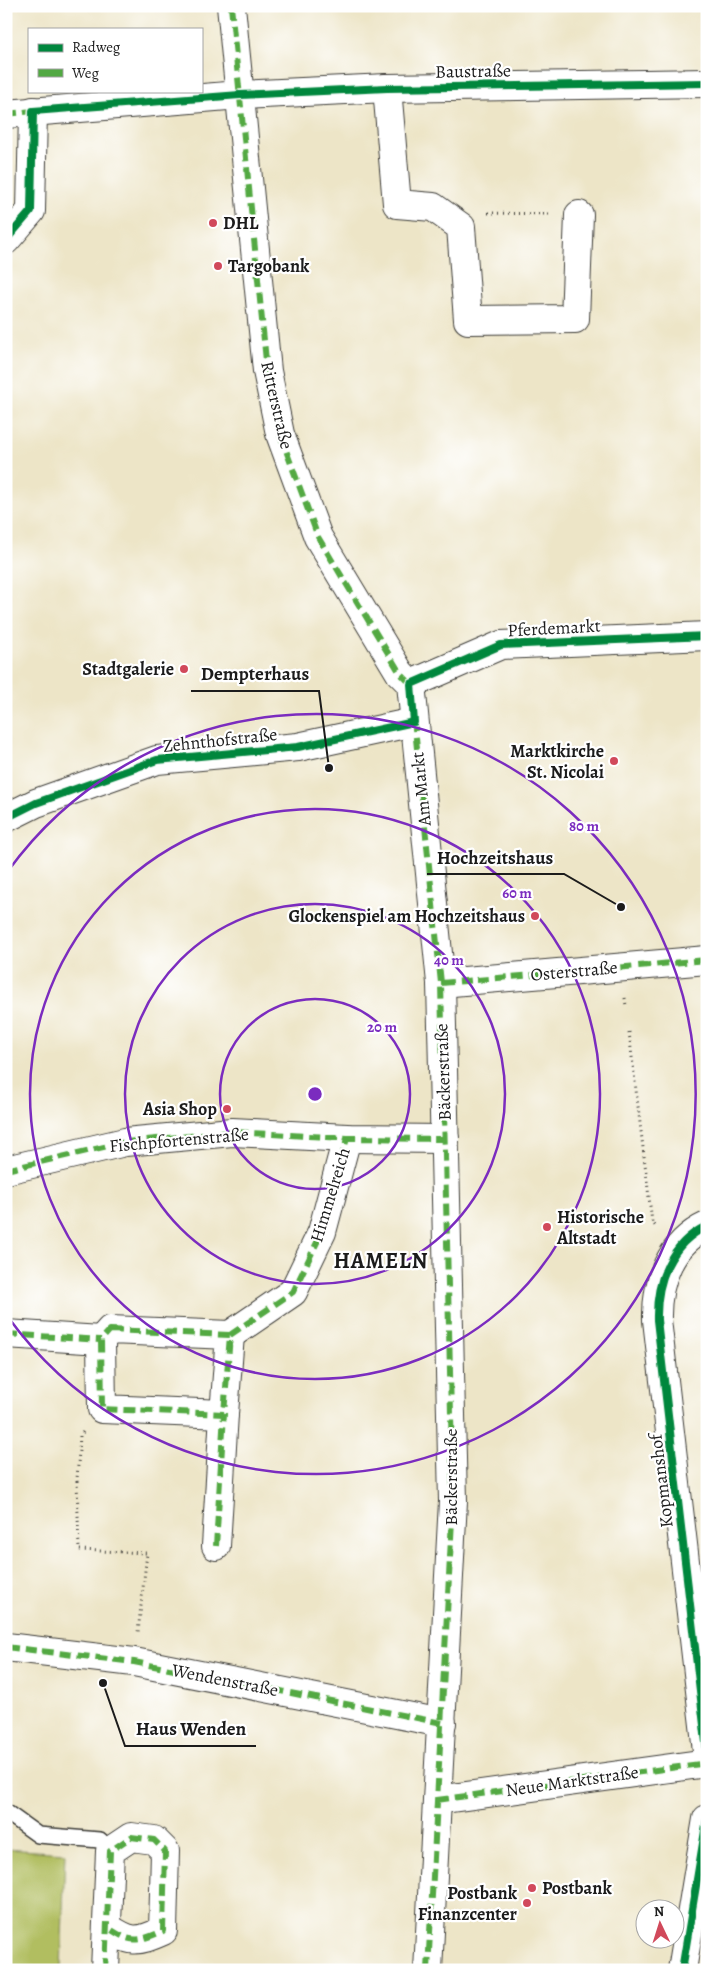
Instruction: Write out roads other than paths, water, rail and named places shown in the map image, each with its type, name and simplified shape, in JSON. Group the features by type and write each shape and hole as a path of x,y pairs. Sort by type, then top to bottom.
{"street":[{"name":"Ritterstraße","path":"231,6 267,371 280,434 318,537 400,674 411,684"},
{"name":"Baustraße","path":"6,114 240,95 388,88 707,82"},
{"path":"388,88 397,204 433,207 461,227 468,320 575,319 580,215"},
{"path":"6,240 31,211 33,111"},
{"name":"Pferdemarkt","path":"411,684 501,645 707,636"},
{"name":"Am Markt","path":"411,684 440,983"},
{"name":"Zehnthofstraße","path":"6,818 36,803 157,760 298,747 414,722"},
{"name":"Osterstraße","path":"440,983 707,960"},
{"name":"Bäckerstraße","path":"428,1970 453,1501 440,983"},
{"name":"Fischpfortenstraße","path":"6,1170 125,1142 232,1132 347,1138 445,1138"},
{"name":"Himmelreich","path":"230,1335 293,1292 322,1232 347,1138"},
{"name":"Kopmanshof","path":"707,1226 688,1239 675,1252 666,1267 656,1302 657,1320 698,1596 707,1749"},
{"path":"216,1546 230,1335 110,1330 101,1340 102,1408 224,1414"},
{"path":"6,1334 101,1340"},
{"name":"Wendenstraße","path":"6,1647 134,1662 442,1724"},
{"name":"Neue Marktstraße","path":"437,1800 707,1749"},
{"path":"682,1970 707,1819"},
{"path":"105,1970 110,1851 131,1838 154,1840 165,1850 163,1931 146,1939 125,1939 107,1927"}],"lane":[{"path":"6,1812 38,1835 100,1840 110,1851"}],"place":[{"name":"DHL","path":"213,223"},
{"name":"Targobank","path":"218,266"},
{"name":"Stadtgalerie","path":"184,669"},
{"name":"Marktkirche St. Nicolai","path":"614,761"},
{"name":"Dempterhaus","path":"329,768"},
{"name":"Hochzeitshaus","path":"621,907"},
{"name":"Glockenspiel am Hochzeitshaus","path":"535,916"},
{"name":"Asia Shop","path":"227,1109"},
{"name":"Historische Altstadt","path":"547,1227"},
{"name":"Haus Wenden","path":"103,1683"},
{"name":"Postbank","path":"532,1888"},
{"name":"Postbank Finanzcenter","path":"527,1903"}],"district":[{"name":"HAMELN","path":"381,1260"}]}
